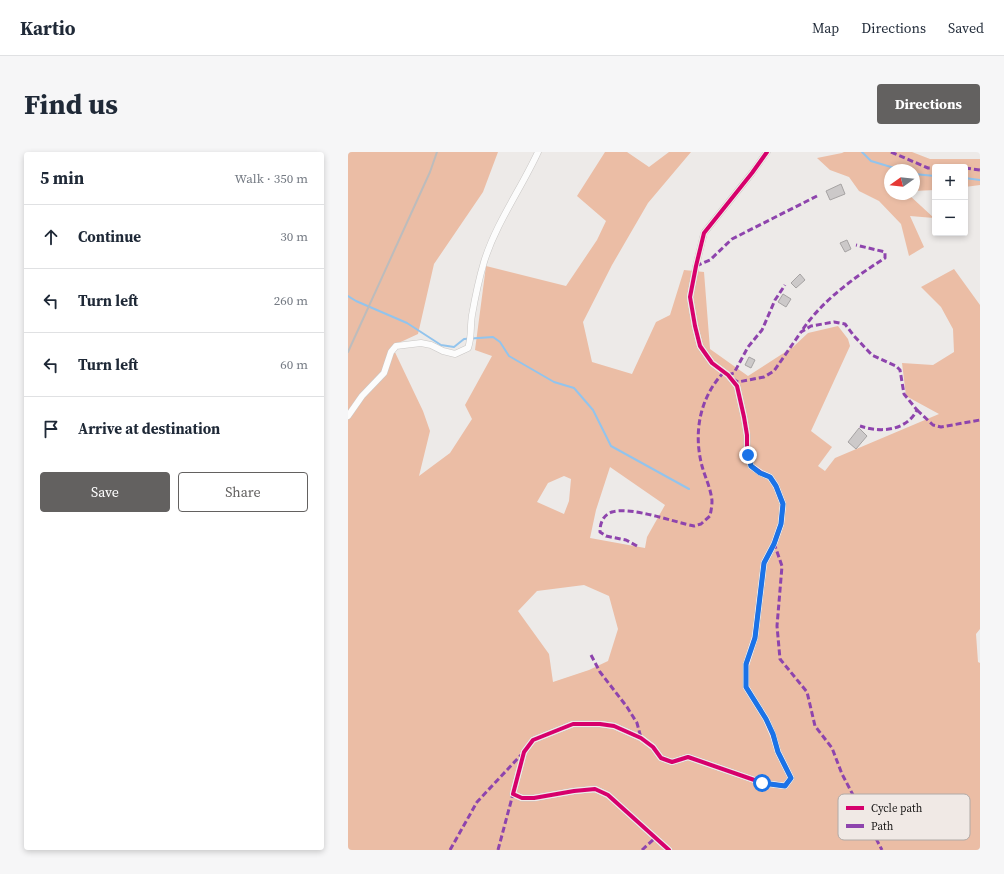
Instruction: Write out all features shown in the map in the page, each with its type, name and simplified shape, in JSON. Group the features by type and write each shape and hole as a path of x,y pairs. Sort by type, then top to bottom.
{"street":[{"path":"348,416 362,396 384,373 391,352 396,346 421,342 455,354 468,348 471,339 472,317 484,261 501,222 528,175 538,152"},
{"path":"669,850 608,795 595,789 534,798 522,798 513,794 524,752 533,740 573,724 600,724 614,726 641,738 653,747 660,758 672,762 688,757 762,783 785,786 791,778 778,752 773,734 766,719 746,687 746,664 755,638 764,563 774,544 781,524 783,504 776,486 770,477 760,473 751,466 747,453 747,434 737,386 728,375 712,363 700,346 690,297 704,233 767,152"}],"shaded area":[{"path":"348,152 498,152 483,192 434,264 418,334 392,346 423,411 430,431 419,476 450,453 472,419 465,405 492,356 475,350 486,266 566,286 597,240 606,221 577,196 605,152 627,152 649,167 669,152 691,152 648,203 612,265 583,322 592,362 632,374 656,322 670,315 684,270 704,272 710,349 748,376 793,347 808,333 838,326 848,339 850,346 811,431 832,447 818,466 825,471 835,458 939,414 906,396 902,363 933,365 954,352 953,329 941,307 921,287 954,269 980,305 980,629 976,634 978,662 980,663 980,850 348,850","holes":["610,467 665,505 647,537 645,548 590,538 596,510","564,476 571,479 569,501 564,514 537,502 548,483","584,585 609,596 618,629 608,661 589,670 553,682 549,654 518,611 537,591"]},
{"path":"912,152 930,159 980,159 980,185 968,187 968,164 932,164 932,190 920,191 920,164 884,164 884,200 914,200 932,216 932,218 910,216 924,247 909,256 901,224 879,201 859,191 849,177 830,170 817,158 842,153"}],"building":[{"path":"841,184 845,194 830,200 826,191"},
{"path":"847,240 851,249 845,252 840,243"},
{"path":"800,274 805,280 796,288 791,283"},
{"path":"783,294 791,299 786,307 778,302"},
{"path":"749,357 755,360 751,368 745,365"},
{"path":"859,428 867,436 856,449 848,442"}],"waterway":[{"path":"862,152 871,161 884,165"},
{"path":"920,175 932,176"},
{"path":"968,178 980,180"},
{"path":"348,296 356,301 407,323 441,345 454,347 464,339 493,337 500,342 509,356 554,382 574,388 593,410 611,446 689,489"}],"railway":[{"path":"348,352 430,172 437,152"}],"marked path":[{"path":"891,152 928,168 932,168"},
{"path":"968,168 980,170"},
{"path":"696,266 710,260 732,239 817,196"},
{"path":"803,329 830,298 862,273 885,258 885,252 856,245"},
{"path":"728,375 734,373 748,347 762,330 775,300 785,285"},
{"path":"733,379 738,382 764,377 774,371 801,332 811,326 834,322 845,324 872,355 896,366 900,370 904,394 917,410 912,417 900,426 884,430 860,426"},
{"path":"637,546 626,540 606,536 600,532 601,523 604,517 612,512 630,511 694,526 701,524 710,516 712,501 699,453 699,428 704,404 709,392 724,372"},
{"path":"917,410 933,425 941,427 980,420"},
{"path":"774,543 782,566 777,626 780,659 807,692 815,726 832,748 842,774 853,794"},
{"path":"591,655 600,672 627,707 637,723 641,738"},
{"path":"450,850 477,802 521,755"},
{"path":"498,850 513,794"},
{"path":"642,850 655,838"},
{"path":"877,840 882,850"}],"cycle path":[{"path":"669,850 608,795 595,789 534,798 522,798 513,794 524,752 533,740 573,724 600,724 614,726 641,738 653,747 661,758 672,762 688,757 763,783 785,786 791,778 778,752 766,719 746,687 746,665 755,637 764,563 774,544 781,524 783,504 776,486 770,477 751,466 747,453 747,435 737,386 728,375 712,363 700,346 690,297 704,233 767,152"}],"route":[{"path":"748,455 751,466 760,473 770,477 776,486 783,504 781,524 774,544 764,563 755,638 746,664 746,687 766,719 773,734 778,752 791,778 785,786 762,783"}]}
